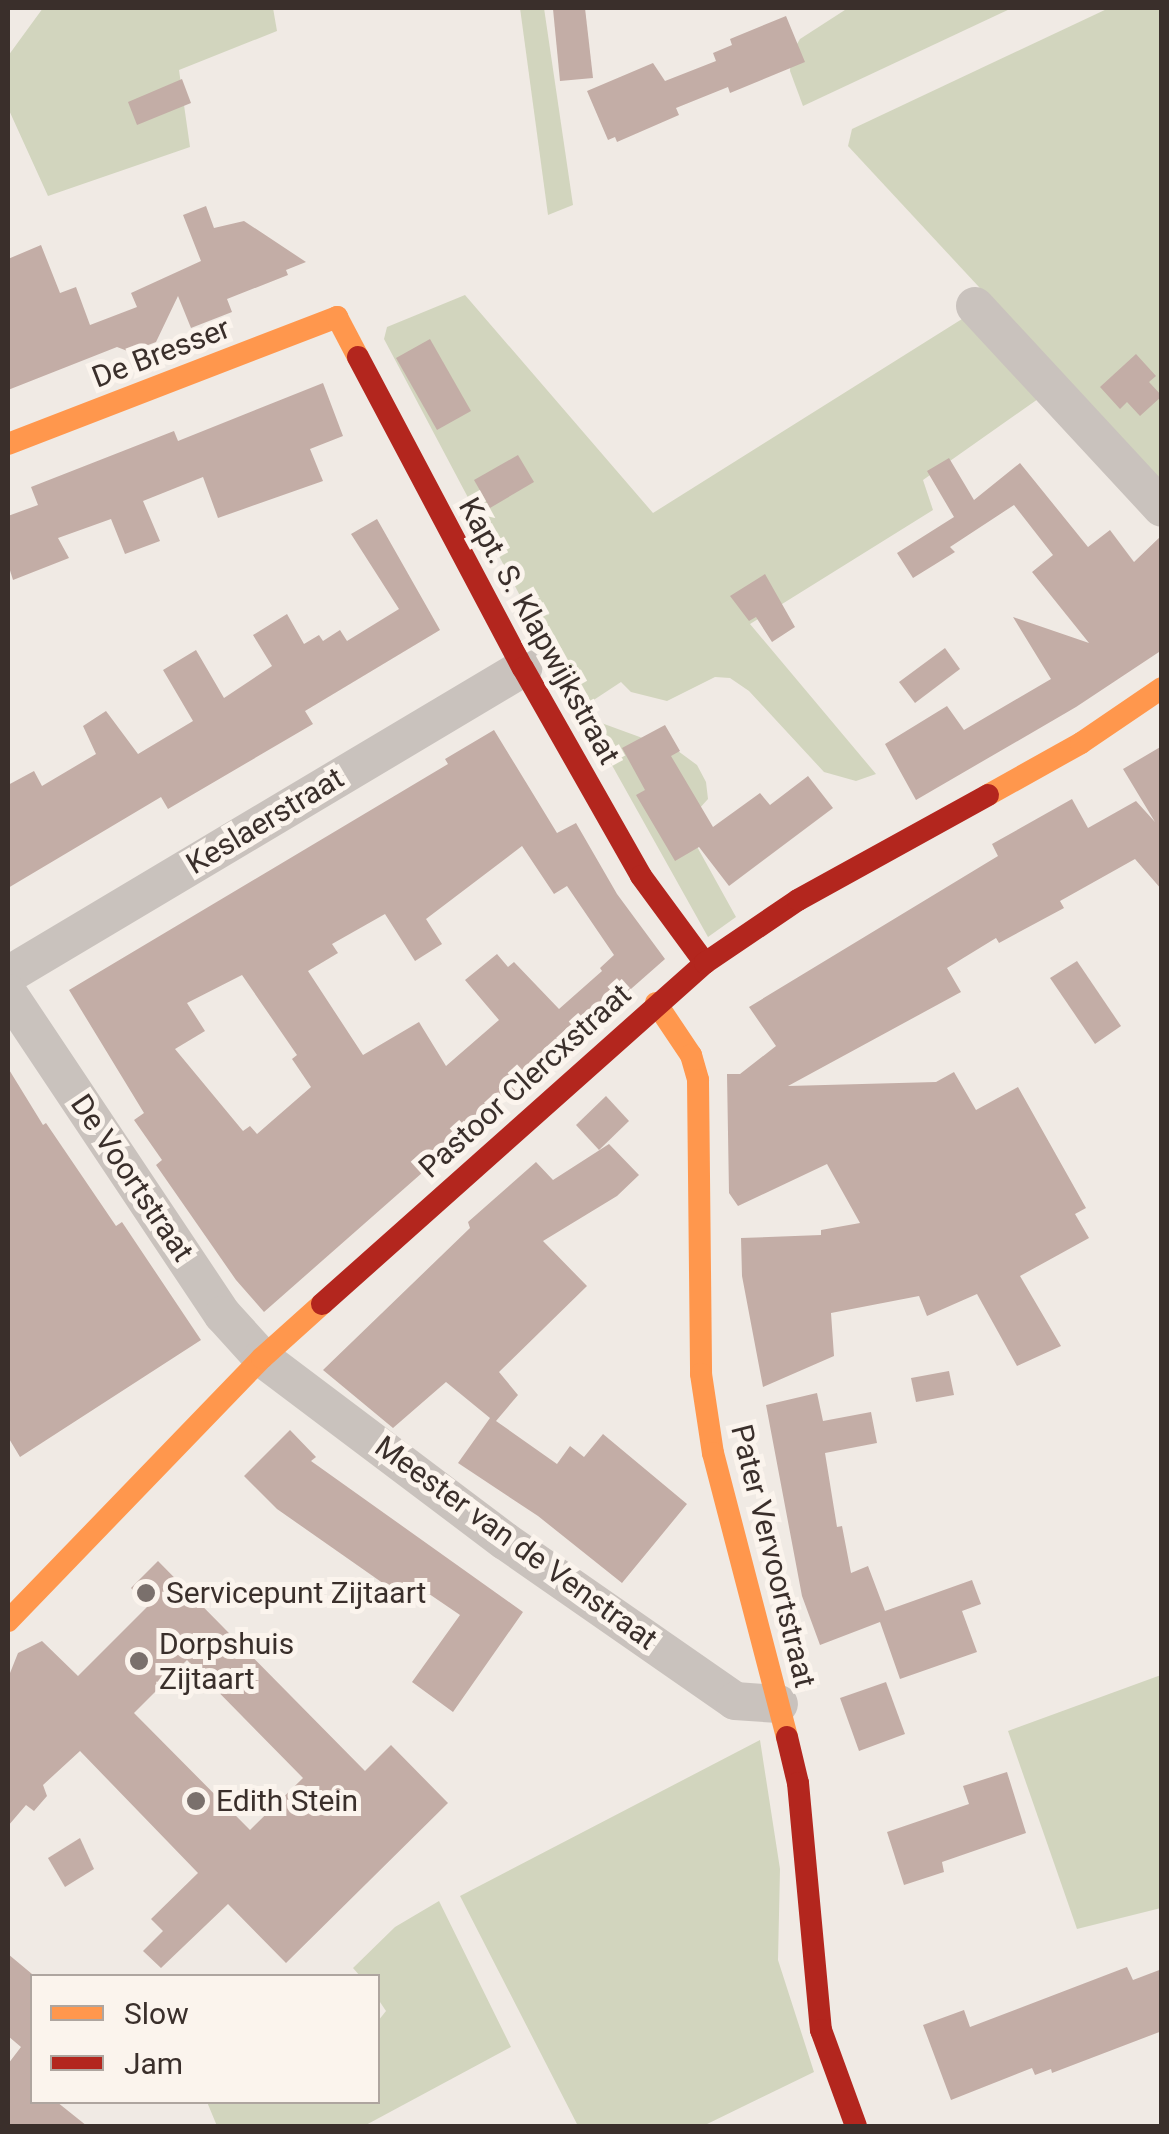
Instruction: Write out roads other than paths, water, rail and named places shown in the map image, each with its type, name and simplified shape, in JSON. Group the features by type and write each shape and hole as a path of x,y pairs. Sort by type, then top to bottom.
{"street":[{"path":"975,306 1162,508"},
{"name":"De Bresser","path":"8,444 337,318"},
{"name":"Kapt. S. Klapwijkstraat","path":"337,318 522,668 641,876 705,963"},
{"name":"Keslaerstraat","path":"8,975 522,668"},
{"name":"Pastoor Clercxstraat","path":"8,1621 262,1358 705,963 798,900 1081,742 1162,688"},
{"name":"De Voortstraat","path":"8,993 222,1316 262,1358"},
{"name":"Pater Vervoortstraat","path":"656,1003 691,1055 698,1080 701,1374 712,1452 798,1783 820,2030 856,2126"},
{"name":"Meester van de Venstraat","path":"262,1358 504,1541 735,1701 779,1704"}],"place":[{"name":"Servicepunt Zijtaart","path":"146,1593"},
{"name":"Dorpshuis Zijtaart","path":"139,1661"},
{"name":"Edith Stein","path":"196,1801"}]}
